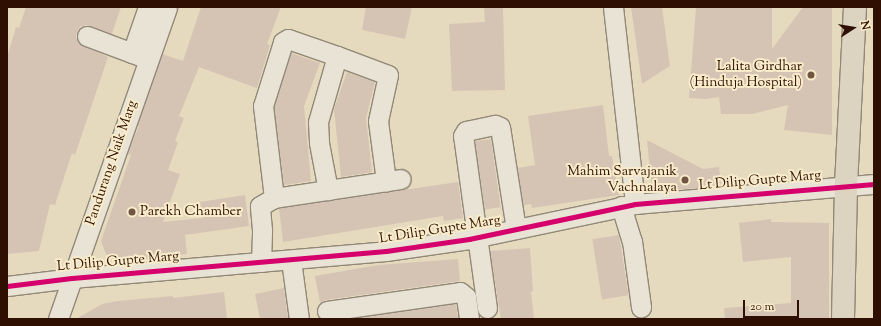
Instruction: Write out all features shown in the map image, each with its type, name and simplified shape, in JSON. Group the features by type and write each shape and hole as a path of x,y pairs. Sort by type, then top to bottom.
{"main road":[{"path":"843,319 846,185 855,7"}],"street":[{"path":"613,7 628,205 641,307"},
{"name":"Pandurang Naik Marg","path":"58,319 140,56 157,9"},
{"path":"87,36 140,56"},
{"path":"261,262 262,230 260,206 274,198 394,180 378,121 388,75 288,39 283,42 262,106 274,198"},
{"path":"328,190 319,143 318,122 337,56"},
{"path":"487,308 464,136 466,131 495,125 500,127 515,224"},
{"name":"Lt Dilip Gupte Marg","path":"7,286 72,278 386,251 515,224 628,205 846,185 874,184"},
{"path":"291,260 299,319"},
{"path":"327,311 366,313 460,292 466,297 469,319"}],"building":[{"path":"26,7 121,7 112,34 86,25 80,27 77,32 76,37 79,43 108,57 75,155 72,153 55,205 50,204 39,251 7,254 7,57 16,27 19,28"},
{"path":"201,7 281,7 267,44 270,45 257,88 199,67 179,116 184,118 175,141 178,142 168,170 180,174 163,222 203,218 200,202 245,195 249,226 185,235 187,254 118,262 106,254 101,241 131,155 127,154 139,126 137,125 162,54 183,61"},
{"path":"366,7 412,7 405,39 362,30"},
{"path":"484,7 503,7 505,90 452,91 449,24 485,22"},
{"path":"631,7 662,7 670,66 642,84"},
{"path":"772,7 772,49 803,7 832,7 832,135 784,130 788,105 752,114 721,114 719,97 706,99 689,98 696,8"},
{"path":"291,53 320,63 304,106 311,181 284,185 274,107"},
{"path":"347,72 375,82 366,118 372,172 341,177 334,109"},
{"path":"603,105 609,156 612,156 619,195 532,208 531,204 523,205 518,168 535,165 528,116"},
{"path":"491,139 501,207 485,210 475,141"},
{"name":"Mahim Sarvajanik Vachnalaya","path":"647,140 703,169 719,167 721,186 652,192"},
{"path":"458,182 463,218 444,221 443,216 283,242 279,208"},
{"path":"771,219 771,222 829,223 829,319 725,319 724,308 791,303 791,257 743,262 739,223"},
{"path":"619,235 629,295 602,299 592,239"},
{"path":"530,248 533,291 531,292 534,319 501,319 490,251"},
{"path":"458,259 460,281 325,300 320,303 315,276 378,265"},
{"path":"284,288 288,319 260,319 255,294"},
{"path":"224,292 227,319 76,319 102,304 117,301 173,296 173,298"},
{"path":"456,304 458,319 349,319"}],"cycle path":[{"path":"7,286 72,278 386,251 469,239 635,204 874,184"}],"place":[{"name":"Lalita Girdhar (Hinduja Hospital)","path":"811,75"},
{"name":"Mahim Sarvajanik Vachnalaya","path":"685,180"},
{"name":"Parekh Chamber","path":"132,212"}]}
